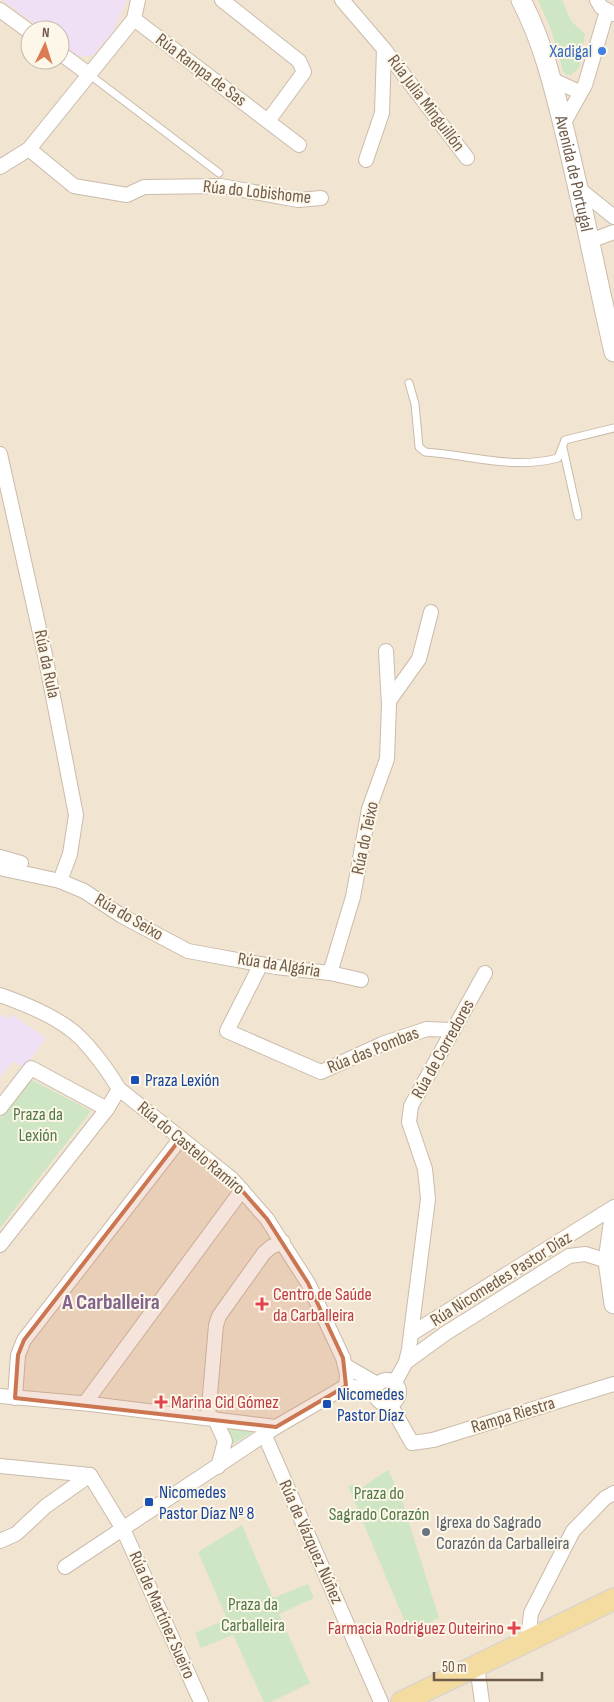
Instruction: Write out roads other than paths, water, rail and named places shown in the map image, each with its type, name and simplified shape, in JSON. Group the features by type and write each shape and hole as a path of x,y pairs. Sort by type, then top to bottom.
{"main road":[{"path":"402,1702 614,1599"}],"street":[{"path":"0,167 30,149 134,20 138,0"},
{"path":"222,0 299,61 304,72 268,121"},
{"name":"Rúa Julia Minguillón","path":"342,0 384,49 467,158"},
{"name":"Avenida de Portugal","path":"521,0 540,42 557,101 585,215 614,352"},
{"path":"563,124 611,13 597,0"},
{"path":"0,10 20,25"},
{"name":"Rúa Rampa de Sas","path":"134,20 299,145"},
{"name":"Rúa Julia Minguillón","path":"366,160 382,114 384,49"},
{"path":"70,60 90,75"},
{"path":"551,80 580,88"},
{"path":"557,101 580,88"},
{"name":"Rúa do Lobishome","path":"30,149 74,186 127,195 144,187 221,186 298,200 320,198"},
{"path":"579,189 614,218"},
{"path":"585,215 614,218"},
{"path":"590,241 614,232"},
{"name":"Rúa da Rula","path":"0,454 45,655 76,815 70,854 62,878"},
{"path":"389,701 420,659 431,612"},
{"name":"Rúa do Teixo","path":"330,973 353,897 369,809 387,759 389,701 386,651"},
{"name":"Rúa do Seixo","path":"2,861 62,878 122,916 188,950 198,952"},
{"name":"Rúa da Algária","path":"198,952 261,964 330,973 361,980"},
{"name":"Rúa das Pombas","path":"261,964 227,1031 321,1072 382,1044 427,1029 453,1030"},
{"name":"Rúa de Corredores","path":"411,1334 428,1199 425,1169 413,1135 410,1114 417,1095 485,973"},
{"name":"Rúa do Castelo Ramiro","path":"0,994 20,1002 71,1029 109,1072 119,1089 242,1190 268,1218 308,1283 346,1366"},
{"path":"0,1108 31,1068 107,1109"},
{"path":"0,1245 107,1109 119,1089"},
{"path":"15,1398 18,1355 24,1340 181,1138"},
{"path":"85,1404 242,1190"},
{"path":"614,1218 608,1261 614,1304"},
{"name":"Rúa Nicomedes Pastor Díaz","path":"390,1404 397,1400 400,1392 395,1382 406,1362 411,1334 614,1218"},
{"path":"218,1467 225,1441 212,1418 216,1326 219,1316 264,1253 271,1247 283,1242"},
{"name":"Rúa Nicomedes Pastor Díaz","path":"406,1362 446,1333 569,1256 586,1254 608,1261"},
{"path":"346,1366 346,1386"},
{"path":"346,1366 376,1387 379,1401 390,1404"},
{"path":"65,1567 276,1427 346,1386 376,1387 388,1379 395,1382"},
{"name":"Rampa Riestra","path":"390,1404 412,1443 433,1440 614,1384"},
{"path":"0,1396 212,1418 276,1427"},
{"name":"Rúa de Vázquez Núñez","path":"265,1436 382,1702"},
{"path":"0,1466 90,1475"},
{"path":"0,1541 16,1534 46,1506 90,1475"},
{"name":"Rúa de Martínez Sueiro","path":"90,1475 123,1529 201,1702"},
{"path":"528,1641 531,1613 573,1532 605,1498 614,1493"},
{"path":"477,1666 484,1701"}],"lane":[{"path":"90,75 219,173"},
{"path":"409,383 415,404 419,447 425,452 452,454 482,461 539,463 558,458 565,440 614,428"},
{"path":"563,448 578,516"}],"place":[{"name":"Xadigal","path":"602,51"},
{"name":"Praza Lexión","path":"135,1080"},
{"name":"Centro de Saúde da Carballeira","path":"262,1304"},
{"name":"Marina Cid Gómez","path":"161,1402"},
{"name":"Nicomedes Pastor Díaz","path":"327,1404"},
{"name":"Nicomedes Pastor Díaz Nº 8","path":"149,1502"},
{"name":"Igrexa do Sagrado Corazón da Carballeira","path":"426,1532"},
{"name":"Farmacia Rodriguez Outeirino","path":"514,1628"}],"district":[{"name":"A Carballeira","path":"111,1302"}],"park label":[{"name":"Praza da Lexión","path":"38,1124"},
{"name":"Praza do Sagrado Corazón","path":"379,1504"},
{"name":"Praza da Carballeira","path":"253,1614"}]}
